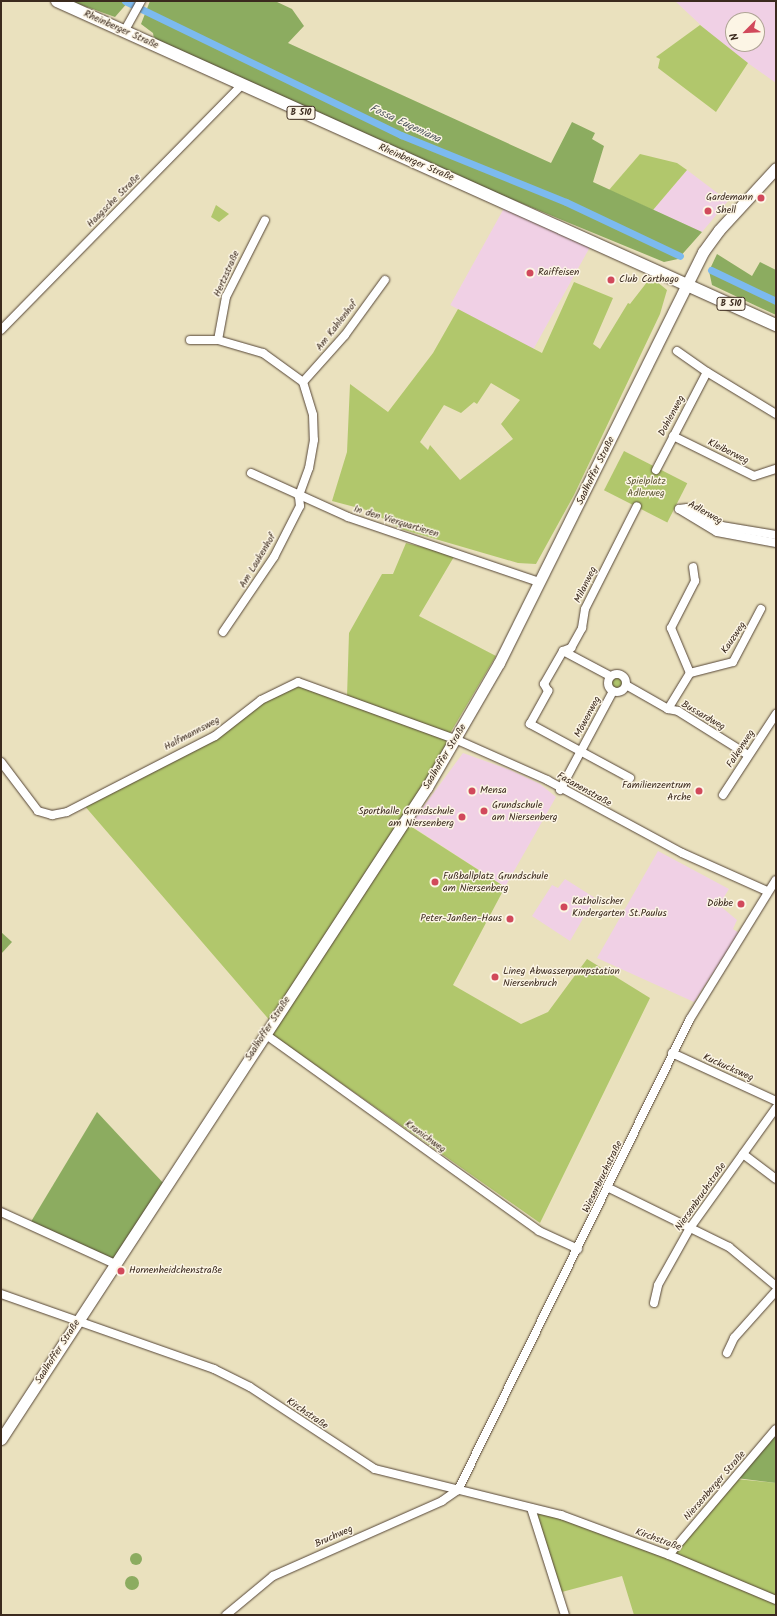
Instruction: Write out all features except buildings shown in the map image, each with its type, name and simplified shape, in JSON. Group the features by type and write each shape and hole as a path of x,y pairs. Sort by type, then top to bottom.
{"main road":[{"name":"Rheinberger Straße","path":"57,1 125,30 241,86 686,283 776,325"},
{"name":"Saalhoffer Straße","path":"1,1439 455,739 492,678 539,582 600,466 686,283 712,237 776,168"}],"street":[{"path":"125,30 141,1"},
{"name":"Haagsche Straße","path":"1,330 241,86"},
{"name":"Hertzstraße","path":"218,340 226,297 265,220"},
{"name":"Am Kahlenhof","path":"303,382 345,335 385,280"},
{"path":"190,340 218,340 263,353 303,382"},
{"path":"677,351 707,372 776,414"},
{"name":"Dohlenweg","path":"656,470 707,372"},
{"name":"Am Laukenhof","path":"223,632 274,557 300,506 299,496 309,468 314,440 313,415 303,382"},
{"name":"Kleiberweg","path":"673,436 754,476 776,468"},
{"name":"In den Vierquartieren","path":"251,473 299,496 362,523 539,582"},
{"name":"Milanweg","path":"581,751 530,724 548,691 544,684 563,651 571,648 582,628 585,608 637,506"},
{"name":"Adlerweg","path":"776,535 722,526 687,508 679,509 719,533 776,543"},
{"path":"668,709 690,673 671,628 696,581 693,567"},
{"name":"Kauzweg","path":"690,673 733,662 761,609"},
{"path":"563,651 610,676 620,674 626,685"},
{"name":"Möwenweg","path":"610,676 608,686 613,691 620,692 626,685"},
{"name":"Halfmannsweg","path":"1,762 38,811 58,814 92,801 215,736 261,700 298,682 455,739"},
{"name":"Bussardweg","path":"626,685 668,709 678,711 748,755"},
{"name":"Möwenweg","path":"560,790 613,691"},
{"name":"Falkenweg","path":"722,795 776,714"},
{"name":"Fasanenstraße","path":"455,739 560,790 682,853 767,891"},
{"name":"Möwenweg","path":"581,751 630,778"},
{"name":"Wiesenbruchstraße","path":"458,1490 610,1188 672,1054 758,912 767,891 776,880"},
{"name":"Kranichweg","path":"265,1034 539,1231 578,1249"},
{"name":"Kuckucksweg","path":"672,1054 776,1101"},
{"name":"Niersenbruchstraße","path":"654,1303 658,1285 690,1228 776,1108"},
{"path":"743,1154 776,1179"},
{"path":"610,1188 729,1247 776,1286"},
{"path":"1,1212 115,1264"},
{"path":"726,1354 734,1338 776,1291"},
{"path":"1,1294 77,1323"},
{"name":"Kirchstraße","path":"77,1323 214,1368 250,1387 375,1469 531,1508 668,1554 776,1600"},
{"name":"Niersenberger Straße","path":"668,1554 776,1429"},
{"name":"Bruchweg","path":"226,1615 274,1576 442,1501 458,1490"},
{"path":"531,1508 565,1615"}],"shaded area":[{"path":"675,1 776,1 776,83 732,52 765,52 765,12 725,12 725,47"},
{"path":"687,170 728,201 702,232 653,210"},
{"path":"508,201 590,247 533,351 450,305"},
{"name":"Grundschule am Niersenberg","path":"463,753 510,770 540,784 556,797 505,887 410,825"},
{"path":"658,851 729,889 719,905 737,920 733,929 739,933 694,1002 597,958"},
{"name":"Katholischer Kindergarten St.Paulus","path":"565,879 595,898 570,941 532,916 552,885 558,888"}],"green space":[{"path":"70,1 129,1 115,17"},
{"path":"150,1 275,1 292,9 304,26 288,43 551,163 572,122 595,133 592,139 604,146 593,182 702,232 678,259 664,262 460,178 154,39 153,33 141,24"},
{"path":"700,25 725,45 725,52 734,52 748,63 716,112 658,68 660,59 656,57"},
{"path":"640,154 677,163 687,170 653,210 609,190"},
{"path":"216,205 229,214 219,222 211,217"},
{"path":"717,254 752,276 760,262 776,270 776,315 712,285 709,271"},
{"path":"651,277 667,290 660,314 574,495 536,564 518,563 401,529 370,511 332,501 347,452 350,384 388,412 433,353 458,309 542,353 574,282 613,298 593,344 600,349 628,303 630,304","holes":["491,383 520,400 501,424 513,439 460,480 430,445 428,450 420,442 444,405 461,413 474,402 477,404"]},
{"name":"Spielplatz Adlerweg","path":"624,451 687,483 667,522 604,490"},
{"path":"406,543 455,555 419,616 496,656 449,735 455,739 404,822 505,887 453,985 521,1024 548,1012 587,959 650,998 540,1223 267,1031 272,1023 83,804 217,735 260,701 301,681 347,697 349,633 382,574 393,574"},
{"path":"615,677 619,677 623,683 619,689 615,689 611,685 611,681"},
{"path":"1,932 12,942 1,954"},
{"path":"97,1112 166,1186 115,1264 29,1225"},
{"path":"776,1430 776,1483 736,1478"},
{"path":"736,1479 776,1483 776,1598 673,1554"},
{"path":"531,1508 561,1515 776,1600 776,1615 634,1615 622,1576 558,1593"},
{"path":"134,1553 138,1553 142,1559 138,1565 134,1565 130,1561 130,1557"},
{"path":"129,1576 135,1576 139,1580 139,1586 135,1590 129,1590 125,1586 125,1580"}],"waterway":[{"name":"Fossa Eugeniana","path":"125,1 401,135 566,202 680,256"},
{"name":"Fossa Eugeniana","path":"711,270 776,301"}],"place":[{"name":"Gardemann","path":"761,198"},
{"name":"Shell","path":"708,211"},
{"name":"Raiffeisen","path":"530,273"},
{"name":"Club Carthago","path":"611,280"},
{"name":"Mensa","path":"472,791"},
{"name":"Familienzentrum Arche","path":"699,791"},
{"name":"Grundschule am Niersenberg","path":"484,811"},
{"name":"Sporthalle Grundschule am Niersenberg","path":"462,817"},
{"name":"Fußballplatz Grundschule am Niersenberg","path":"435,882"},
{"name":"Döbbe","path":"741,904"},
{"name":"Katholischer Kindergarten St.Paulus","path":"564,907"},
{"name":"Peter-Janßen-Haus","path":"510,919"},
{"name":"Lineg Abwasserpumpstation Niersenbruch","path":"495,977"},
{"name":"Hornenheidchenstraße","path":"121,1271"}]}
